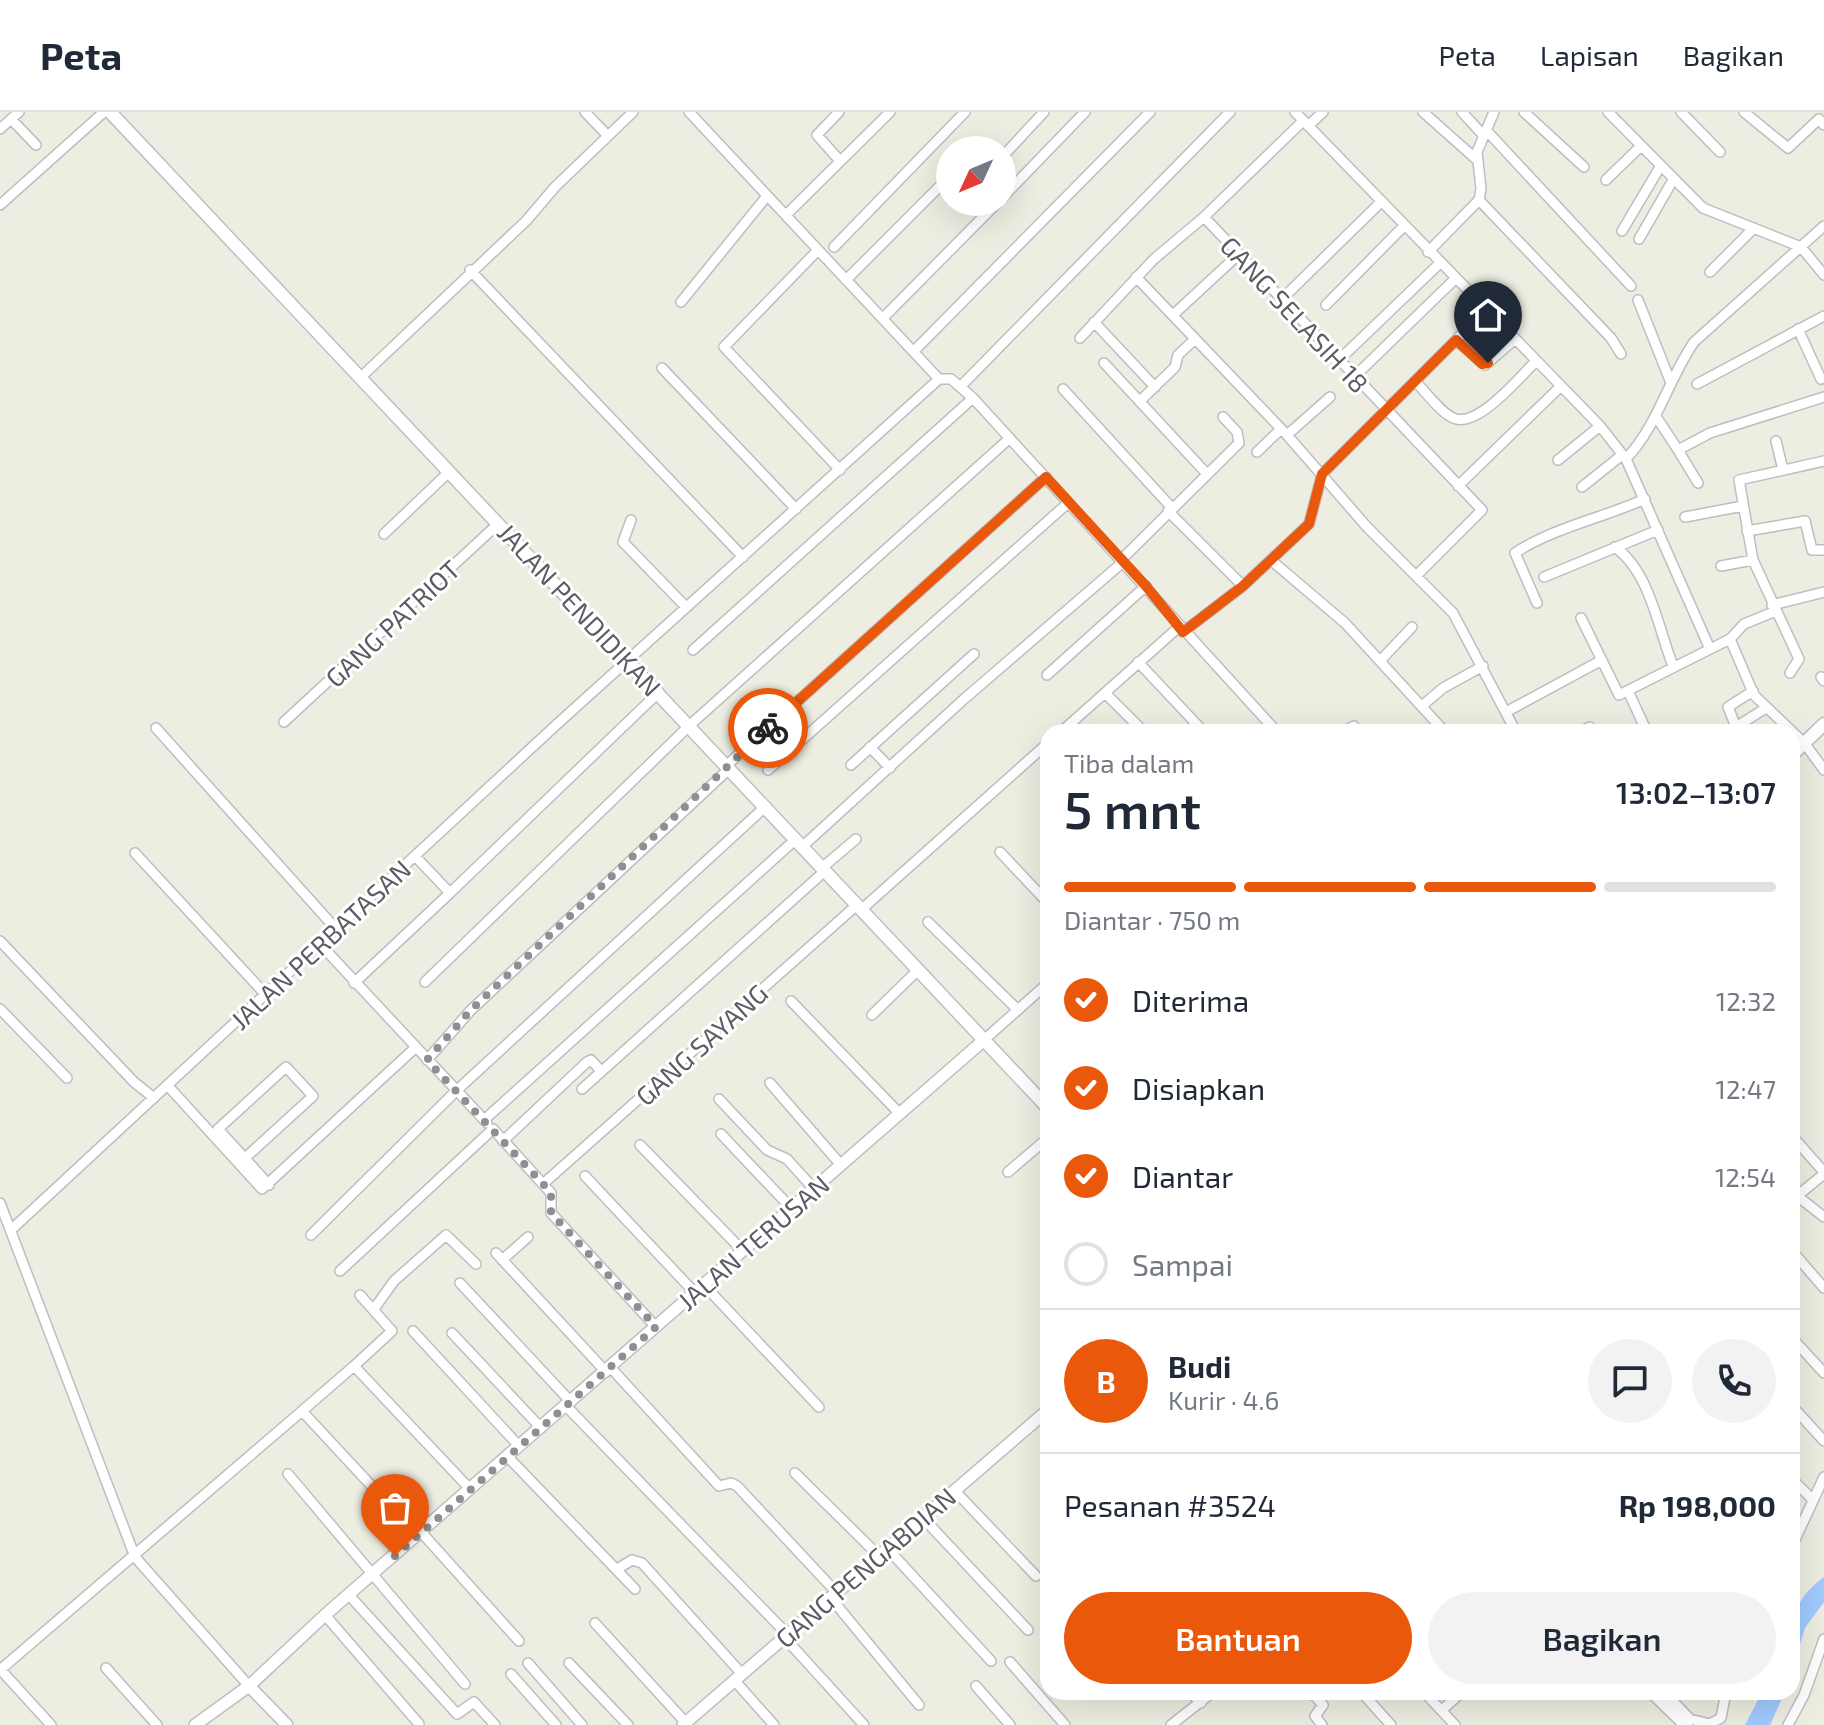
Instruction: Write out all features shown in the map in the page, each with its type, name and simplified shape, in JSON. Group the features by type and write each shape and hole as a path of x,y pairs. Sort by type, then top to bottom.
{"main road":[{"name":"JALAN PENDIDIKAN","path":"107,112 191,196 1040,1100"},
{"path":"1800,748 1824,724"},
{"path":"1660,1700 1686,1725"}],"street":[{"path":"0,205 107,112"},
{"path":"585,112 608,136"},
{"path":"361,377 470,270 526,221 633,112"},
{"path":"689,112 939,379 951,379 973,398 1270,724"},
{"path":"839,112 817,135 840,161"},
{"path":"786,215 890,112"},
{"path":"834,247 965,112"},
{"path":"1016,142 1044,112"},
{"path":"1016,183 1085,112"},
{"path":"914,351 1150,112"},
{"path":"961,386 1230,112"},
{"path":"1295,112 1439,264 1600,426 1624,457 1710,649"},
{"path":"1080,338 1136,277 1306,123 1323,112"},
{"path":"1423,112 1477,160"},
{"path":"1462,112 1631,286"},
{"path":"1428,252 1479,200 1481,189 1477,160 1484,132 1494,112"},
{"path":"1524,112 1584,167"},
{"path":"1608,112 1703,208 1801,247 1824,275"},
{"path":"1681,112 1720,152"},
{"path":"1744,112 1788,148 1822,119"},
{"path":"0,129 15,116 36,145"},
{"path":"1606,180 1641,146"},
{"path":"1622,231 1660,167"},
{"path":"1639,239 1673,180"},
{"path":"846,280 936,190"},
{"path":"681,302 767,196"},
{"path":"1479,200 1615,342 1621,354"},
{"path":"1281,300 1381,202"},
{"path":"883,318 984,216"},
{"name":"GANG SELASIH 18","path":"1204,217 1482,510 1416,576"},
{"path":"1326,305 1404,226"},
{"path":"1582,487 1624,457 1657,418 1671,383 1694,342 1824,226"},
{"path":"1710,272 1754,228"},
{"path":"818,250 724,347 840,470"},
{"path":"1173,315 1239,254"},
{"path":"1339,360 1439,264"},
{"path":"470,270 743,557"},
{"path":"1136,277 1284,432 1367,527 1458,618 1512,724"},
{"path":"1354,377 1455,279"},
{"path":"1638,300 1671,383"},
{"path":"1070,724 1138,662 1243,586 1272,561 1312,520 1322,474 1485,311"},
{"path":"1697,384 1824,316"},
{"path":"1094,322 1155,387"},
{"path":"1798,329 1821,379"},
{"path":"1140,401 1178,364 1178,355 1195,339"},
{"path":"1456,340 1485,365 1514,340"},
{"path":"1415,381 1449,415 1465,419 1482,412 1535,362"},
{"path":"1104,363 1207,474"},
{"path":"662,368 796,509"},
{"name":"JALAN PERBATASAN","path":"12,1229 628,660 939,379"},
{"path":"1458,486 1560,387"},
{"path":"1063,389 1170,510 1243,586"},
{"path":"1257,452 1330,397"},
{"path":"1678,450 1710,433 1824,397"},
{"path":"693,650 973,398"},
{"path":"484,1120 800,842 890,768 1122,561 1240,439 1223,417"},
{"path":"1657,418 1698,483"},
{"path":"1558,460 1600,426"},
{"path":"425,982 690,725 1010,438"},
{"path":"1776,441 1783,470"},
{"path":"1790,673 1799,659 1753,560 1739,480 1824,461"},
{"path":"384,534 450,471"},
{"path":"427,1060 471,1010 728,766 1046,477"},
{"path":"1537,603 1515,553 1545,536 1597,520 1645,499"},
{"path":"768,770 1068,503"},
{"path":"1685,517 1743,506"},
{"path":"631,520 623,542 686,607"},
{"path":"1747,531 1805,521 1812,550 1824,550"},
{"name":"GANG PATRIOT","path":"284,722 499,523"},
{"path":"1544,577 1658,530"},
{"path":"1615,547 1629,558 1643,581 1673,666"},
{"path":"1721,566 1753,560"},
{"path":"1272,561 1327,606 1438,724"},
{"path":"1047,675 1146,586"},
{"path":"1581,618 1619,695 1730,639 1744,624 1774,608 1824,592"},
{"path":"1380,661 1412,627"},
{"path":"1730,639 1753,691 1783,724"},
{"path":"851,765 974,654"},
{"path":"1506,712 1602,660"},
{"path":"1138,662 1196,724"},
{"path":"1423,705 1453,681 1483,666"},
{"path":"1628,691 1643,724"},
{"path":"1731,724 1728,707 1753,691"},
{"path":"354,983 659,692"},
{"path":"1105,693 1137,724"},
{"path":"1741,724 1766,708"},
{"path":"156,728 336,929"},
{"path":"1800,739 1824,770"},
{"path":"870,747 890,768"},
{"name":"GANG SAYANG","path":"543,1184 1040,750"},
{"path":"311,1235 456,1091 766,806"},
{"path":"582,1089 856,839"},
{"path":"1000,852 1040,894"},
{"path":"135,853 266,995"},
{"path":"415,856 450,893"},
{"path":"928,922 1018,1010"},
{"path":"0,941 134,1082 154,1098"},
{"path":"320,944 551,1193 551,1213 656,1327"},
{"path":"872,1015 919,969"},
{"path":"984,1040 1040,990"},
{"path":"791,1001 900,1114"},
{"path":"0,1009 67,1078"},
{"name":"JALAN TERUSAN","path":"195,1725 249,1686 325,1615 984,1040"},
{"path":"168,1086 262,1189 415,1048"},
{"path":"503,1141 587,1062 591,1060 601,1071"},
{"path":"245,1158 313,1096 286,1067 218,1129 269,1185"},
{"path":"770,1083 841,1165"},
{"path":"719,1099 767,1150 787,1159 814,1189"},
{"path":"340,1271 493,1129"},
{"path":"721,1134 792,1209"},
{"path":"640,1145 743,1251"},
{"path":"1008,1172 1040,1145"},
{"path":"1800,1145 1824,1173 1800,1191"},
{"path":"585,1176 819,1407"},
{"path":"1800,1200 1824,1217"},
{"path":"0,1203 135,1557 287,1725"},
{"path":"374,1309 394,1281 446,1235 476,1264"},
{"path":"528,1237 499,1256 719,1486 731,1483 737,1486 833,1594 919,1705"},
{"path":"1800,1260 1824,1288"},
{"path":"460,1283 786,1636 864,1725"},
{"path":"51,1725 0,1669 391,1336 392,1331 360,1295"},
{"path":"413,1331 519,1446"},
{"path":"452,1333 541,1428"},
{"path":"1800,1347 1824,1373"},
{"path":"354,1366 470,1489"},
{"path":"302,1411 519,1641"},
{"path":"1800,1415 1824,1441"},
{"name":"GANG PENGABDIAN","path":"689,1723 833,1594 1040,1417"},
{"path":"507,1456 635,1589"},
{"path":"795,1473 882,1552 991,1661"},
{"path":"288,1474 371,1577 465,1684"},
{"path":"1800,1528 1824,1477"},
{"path":"1800,1487 1813,1500"},
{"path":"954,1490 1036,1576"},
{"path":"924,1519 1028,1630"},
{"path":"617,1569 632,1560 642,1563 739,1677 774,1725"},
{"path":"349,1595 457,1714 474,1702 495,1725"},
{"path":"325,1615 419,1724"},
{"path":"595,1623 689,1723"},
{"path":"1788,1725 1804,1695 1824,1639"},
{"path":"1010,1662 1040,1696"},
{"path":"528,1663 582,1725"},
{"path":"569,1663 628,1725"},
{"path":"106,1668 157,1725"},
{"path":"511,1674 556,1725"},
{"path":"976,1686 1010,1725"},
{"path":"1043,1700 1065,1725"},
{"path":"1198,1700 1201,1703"},
{"path":"1171,1725 1185,1721 1204,1700"},
{"path":"1318,1700 1323,1705 1315,1716 1322,1725"},
{"path":"1368,1700 1391,1725"},
{"path":"1432,1700 1455,1725"},
{"path":"1442,1710 1453,1700"},
{"path":"1672,1700 1690,1719 1710,1724 1721,1718 1724,1700"}],"water":[{"path":"1824,1577 1824,1602 1805,1628 1800,1644 1800,1603"},
{"path":"1758,1700 1781,1700 1770,1725 1745,1725"}],"way so far":[{"path":"395,1556 656,1327 551,1213 551,1193 427,1060 471,1010 730,768 727,765 768,728"}],"route":[{"path":"768,728 1046,477 1146,586 1183,632 1243,586 1309,524 1322,474 1456,340 1482,364 1488,363"}]}
